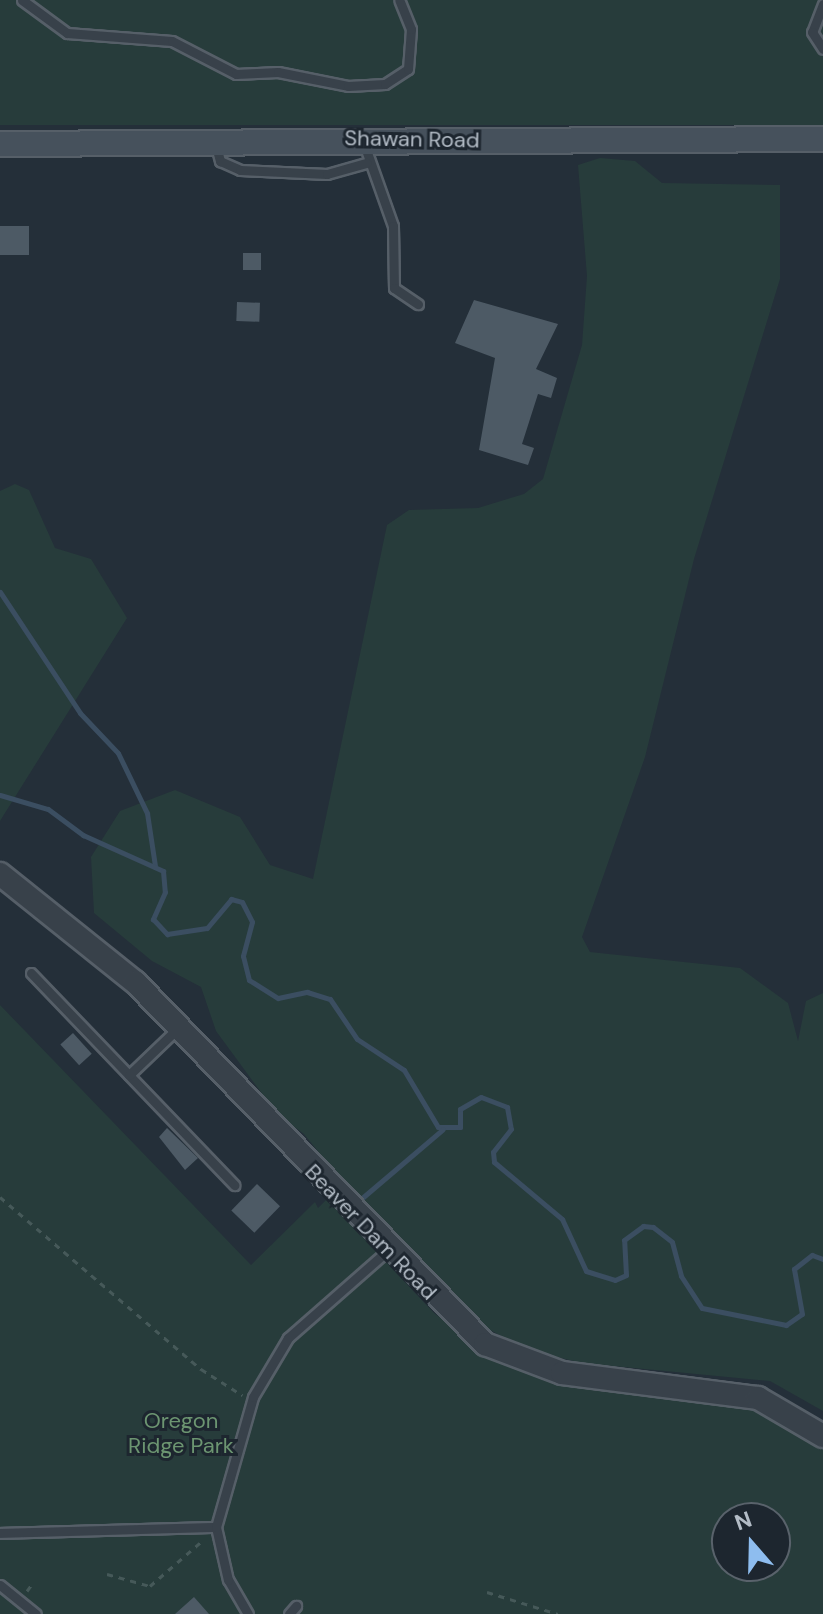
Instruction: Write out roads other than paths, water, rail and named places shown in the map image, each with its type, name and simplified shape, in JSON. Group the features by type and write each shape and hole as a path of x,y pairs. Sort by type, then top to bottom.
{"main road":[{"name":"Shawan Road","path":"0,144 362,137 823,139"}],"street":[{"name":"Beaver Dam Road","path":"0,874 95,945 465,1329 507,1355 594,1379 730,1390 771,1404 823,1436"}],"lane":[{"path":"22,0 67,33 172,41 236,74 278,72 348,86 385,84 408,69 411,29 399,0"},
{"path":"823,4 812,32 823,49"},
{"path":"362,137 366,163 393,226 394,288 418,304"},
{"path":"216,139 220,161 240,170 327,174 366,163"},
{"path":"31,973 234,1185"},
{"path":"129,1075 178,1028"},
{"path":"248,1614 228,1580 216,1527 253,1397 288,1338 387,1251"},
{"path":"0,1533 216,1527"},
{"path":"0,1585 36,1614"}],"waterway":[{"path":"0,592 80,713 118,753 147,813 155,866"},
{"path":"0,795 48,809 83,835 163,871 165,892 153,919 167,934 207,928 231,899 242,902 252,922 243,956 249,980 278,998 307,992 330,999 357,1039 404,1070 438,1127 460,1127 460,1109 481,1097 507,1107 511,1129 493,1152 494,1162 562,1219 586,1271 615,1280 626,1275 624,1240 643,1226 653,1227 672,1242 681,1276 702,1308 786,1325 802,1314 794,1269 812,1255 823,1259"},
{"path":"362,1198 443,1129"}],"park label":[{"name":"Oregon Ridge Park","path":"181,1432"}]}
